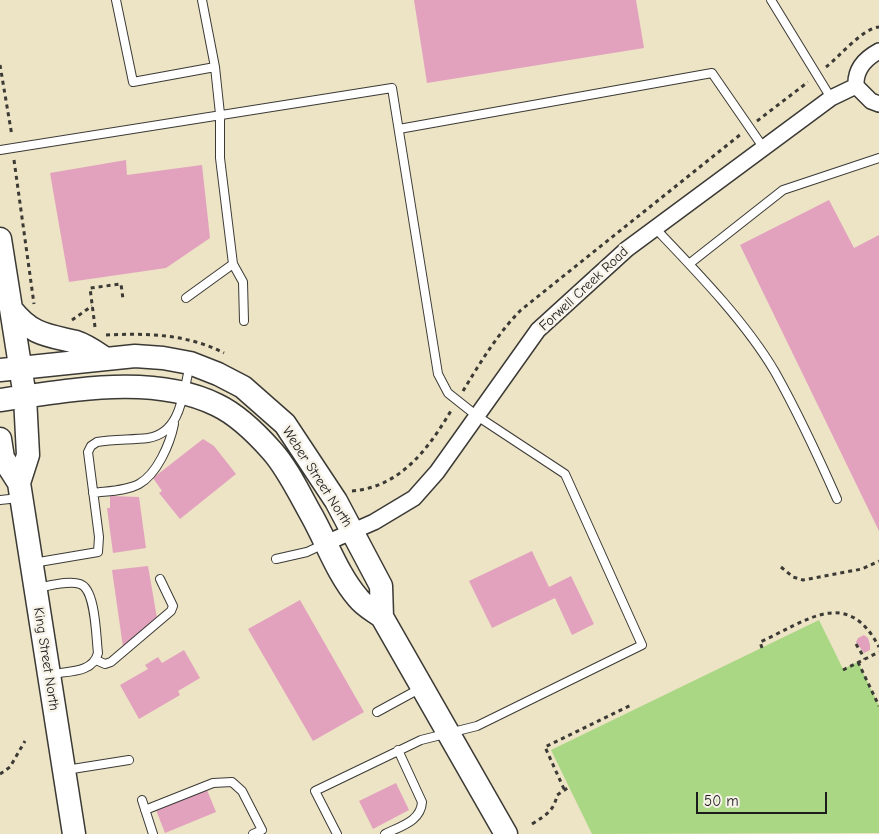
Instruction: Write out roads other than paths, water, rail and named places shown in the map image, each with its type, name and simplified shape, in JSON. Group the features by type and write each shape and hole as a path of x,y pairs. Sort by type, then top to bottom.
{"main road":[{"name":"King Street North","path":"0,239 12,310 11,369 25,397 28,455 14,494"},
{"path":"12,310 23,324 33,330 46,336 77,343 106,359"},
{"name":"Weber Street North","path":"11,369 46,367 135,356 163,358 190,363 218,374 243,387 285,424 336,501 381,586 382,617"},
{"name":"Weber Street North","path":"0,400 90,389 137,387 182,394 217,405 247,425 274,453 341,574 359,599 382,617 450,732 506,834"},
{"name":"King Street North","path":"0,439 3,458 32,564 74,834"}],"street":[{"path":"879,51 871,55 860,67 855,77 856,86 871,101 879,104"},
{"name":"Forwell Creek Road","path":"326,544 414,498 437,472 538,330 627,249 831,98 856,86"}],"lane":[{"path":"116,0 133,82 215,68"},
{"path":"202,0 215,68 220,114 220,158 233,264 243,282 244,321"},
{"path":"771,0 831,98"},
{"path":"399,129 712,73 763,147"},
{"path":"0,150 392,88 438,374 448,393 477,416 565,474 642,645 477,726 421,740 315,791 337,834"},
{"path":"689,264 782,190 879,158"},
{"path":"655,228 737,320 774,371 837,499"},
{"path":"186,298 233,264"},
{"path":"93,493 125,489 144,480 168,446 190,363"},
{"path":"32,564 98,552 99,537 88,452 92,446 104,441 156,436 166,432 175,420"},
{"path":"276,559 306,552 326,544"},
{"path":"96,660 105,664 111,662 171,611 173,606 160,579"},
{"path":"35,588 75,584 88,588 92,597 98,653 96,660 87,668 49,674"},
{"path":"377,712 423,686"},
{"path":"385,834 419,816 422,810 422,802 398,750"},
{"path":"64,771 129,760"},
{"path":"145,810 213,783 232,782 242,791 262,830 253,834"},
{"path":"142,800 153,834"}]}
